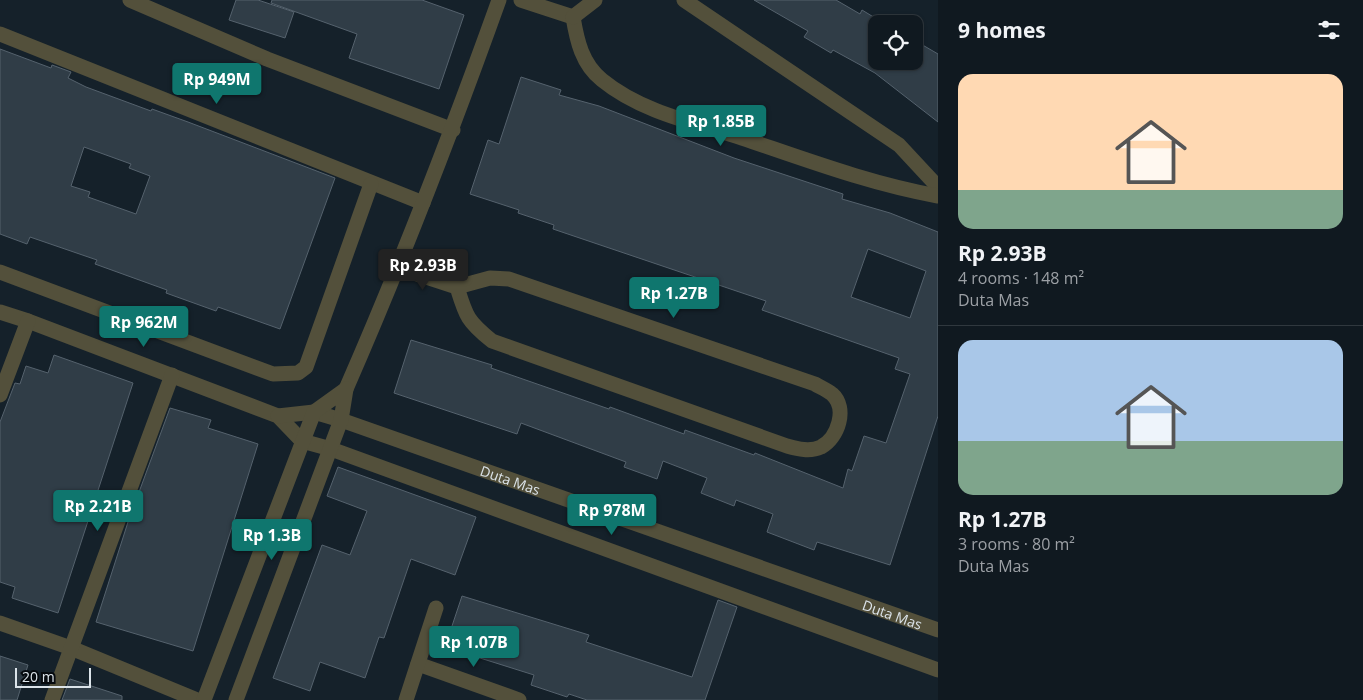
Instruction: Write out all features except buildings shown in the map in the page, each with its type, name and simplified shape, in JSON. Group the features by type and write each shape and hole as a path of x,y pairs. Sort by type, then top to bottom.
{"street":[{"path":"130,0 266,59 453,130"},
{"path":"236,700 341,420 346,389 399,268 453,130 499,0"},
{"path":"521,0 572,17"},
{"path":"572,17 595,0"},
{"path":"684,0 899,145 938,187"},
{"path":"572,17 578,48 588,64 602,80 642,105 890,187 938,196"},
{"path":"0,34 371,184 423,203"},
{"path":"0,272 273,374 298,373 306,367 371,184"},
{"path":"399,268 457,287 490,278 509,279 815,384 833,394 840,406 838,429 828,442 819,448 804,450 787,446 492,341 472,326 465,315 457,287"},
{"path":"0,312 278,416 302,441 330,449 938,670"},
{"path":"0,395 28,321"},
{"path":"52,700 172,375"},
{"path":"204,700 314,412 346,389"},
{"name":"Duta Mas","path":"278,416 314,412 341,420 938,630"},
{"path":"406,700 436,608"},
{"path":"0,623 71,648 197,700"},
{"path":"418,664 519,700"}]}
